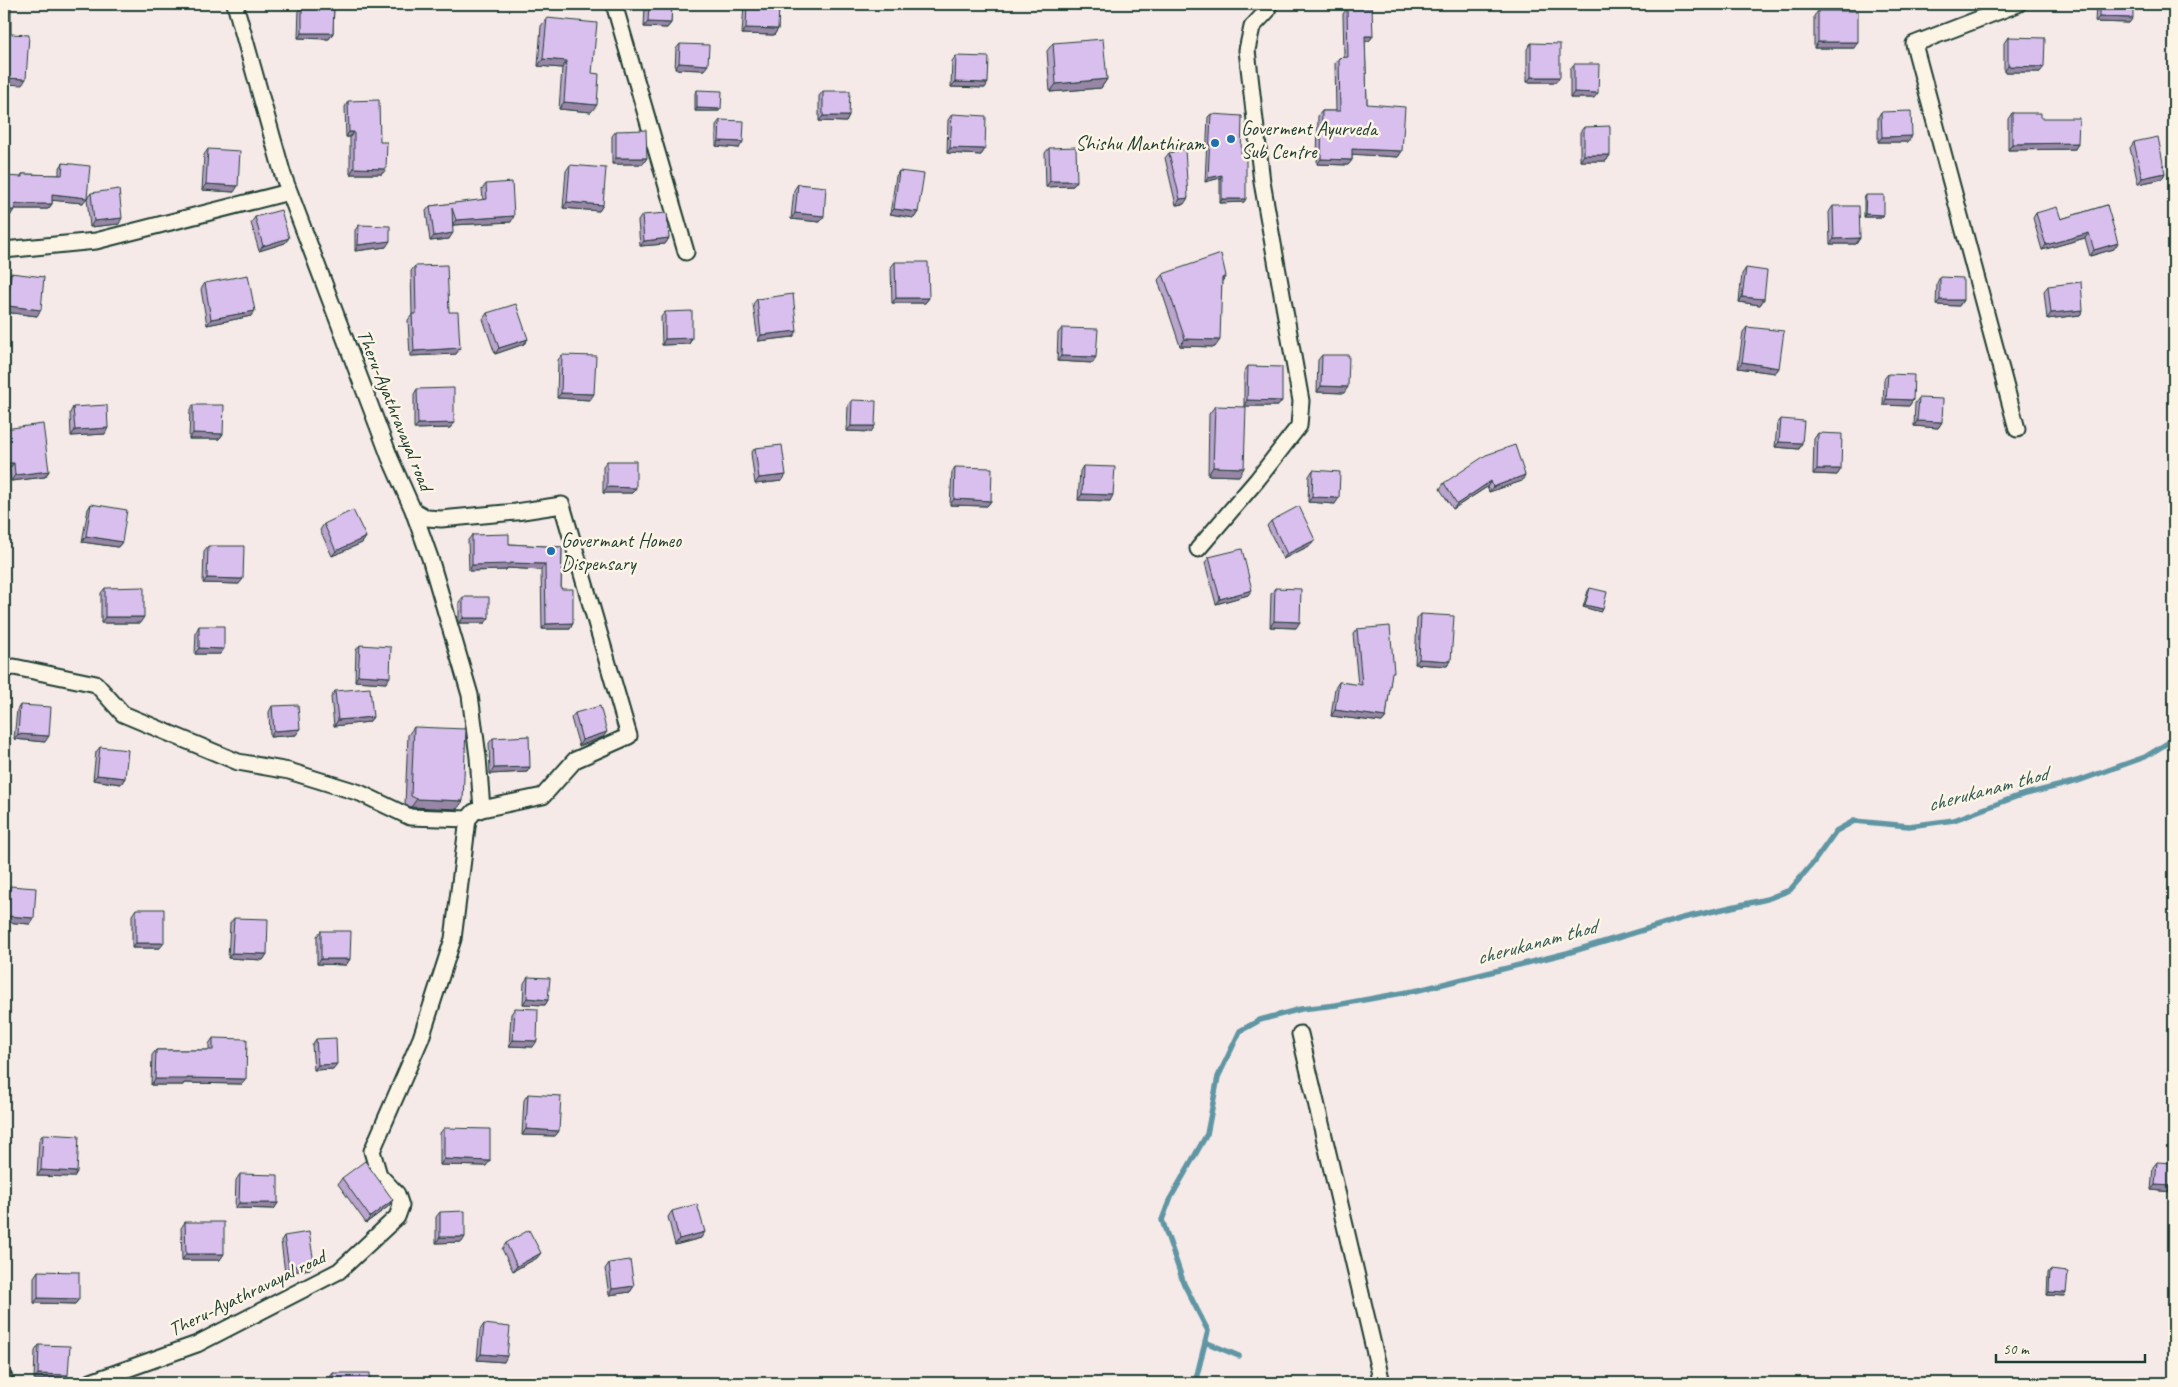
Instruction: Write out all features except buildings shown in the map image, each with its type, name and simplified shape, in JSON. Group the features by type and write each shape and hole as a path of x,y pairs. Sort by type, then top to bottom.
{"street":[{"name":"Theru-Ayathravayal road","path":"88,1383 197,1344 339,1271 397,1217 401,1206 399,1200 379,1175 372,1151 421,1038 453,939 468,819 474,812 482,809 543,796 576,760 629,736 562,504 516,512 441,519 427,518 413,510 390,458 289,192 235,4"},
{"path":"614,4 686,252"},
{"path":"1198,548 1257,480 1299,426 1301,401 1262,182 1247,50 1252,27 1266,11 1269,4"},
{"path":"2017,429 1914,44 2018,4"},
{"path":"4,250 96,241 289,192"},
{"path":"413,510 430,558 470,695 478,756 482,809"},
{"path":"4,669 14,667 96,684 123,714 238,762 289,771 360,793 410,817 468,819"},
{"path":"1300,1034 1382,1383"},
{"path":"4,1378 5,1383"}],"waterway":[{"name":"cherukanam thod","path":"1195,1383 1208,1331 1184,1284 1162,1220 1170,1199 1207,1134 1218,1077 1240,1031 1260,1020 1301,1009 1336,1005 1419,990 1567,953 1683,918 1767,899 1790,890 1813,863 1836,831 1854,821 1909,826 1954,820 2018,796 2078,781 2145,757 2174,739"},
{"path":"1205,1342 1239,1356"}],"place":[{"name":"Goverment Ayurveda Sub Centre","path":"1231,139"},
{"name":"Shishu Manthiram","path":"1215,143"},
{"name":"Govermant Homeo Dispensary","path":"551,551"}]}
